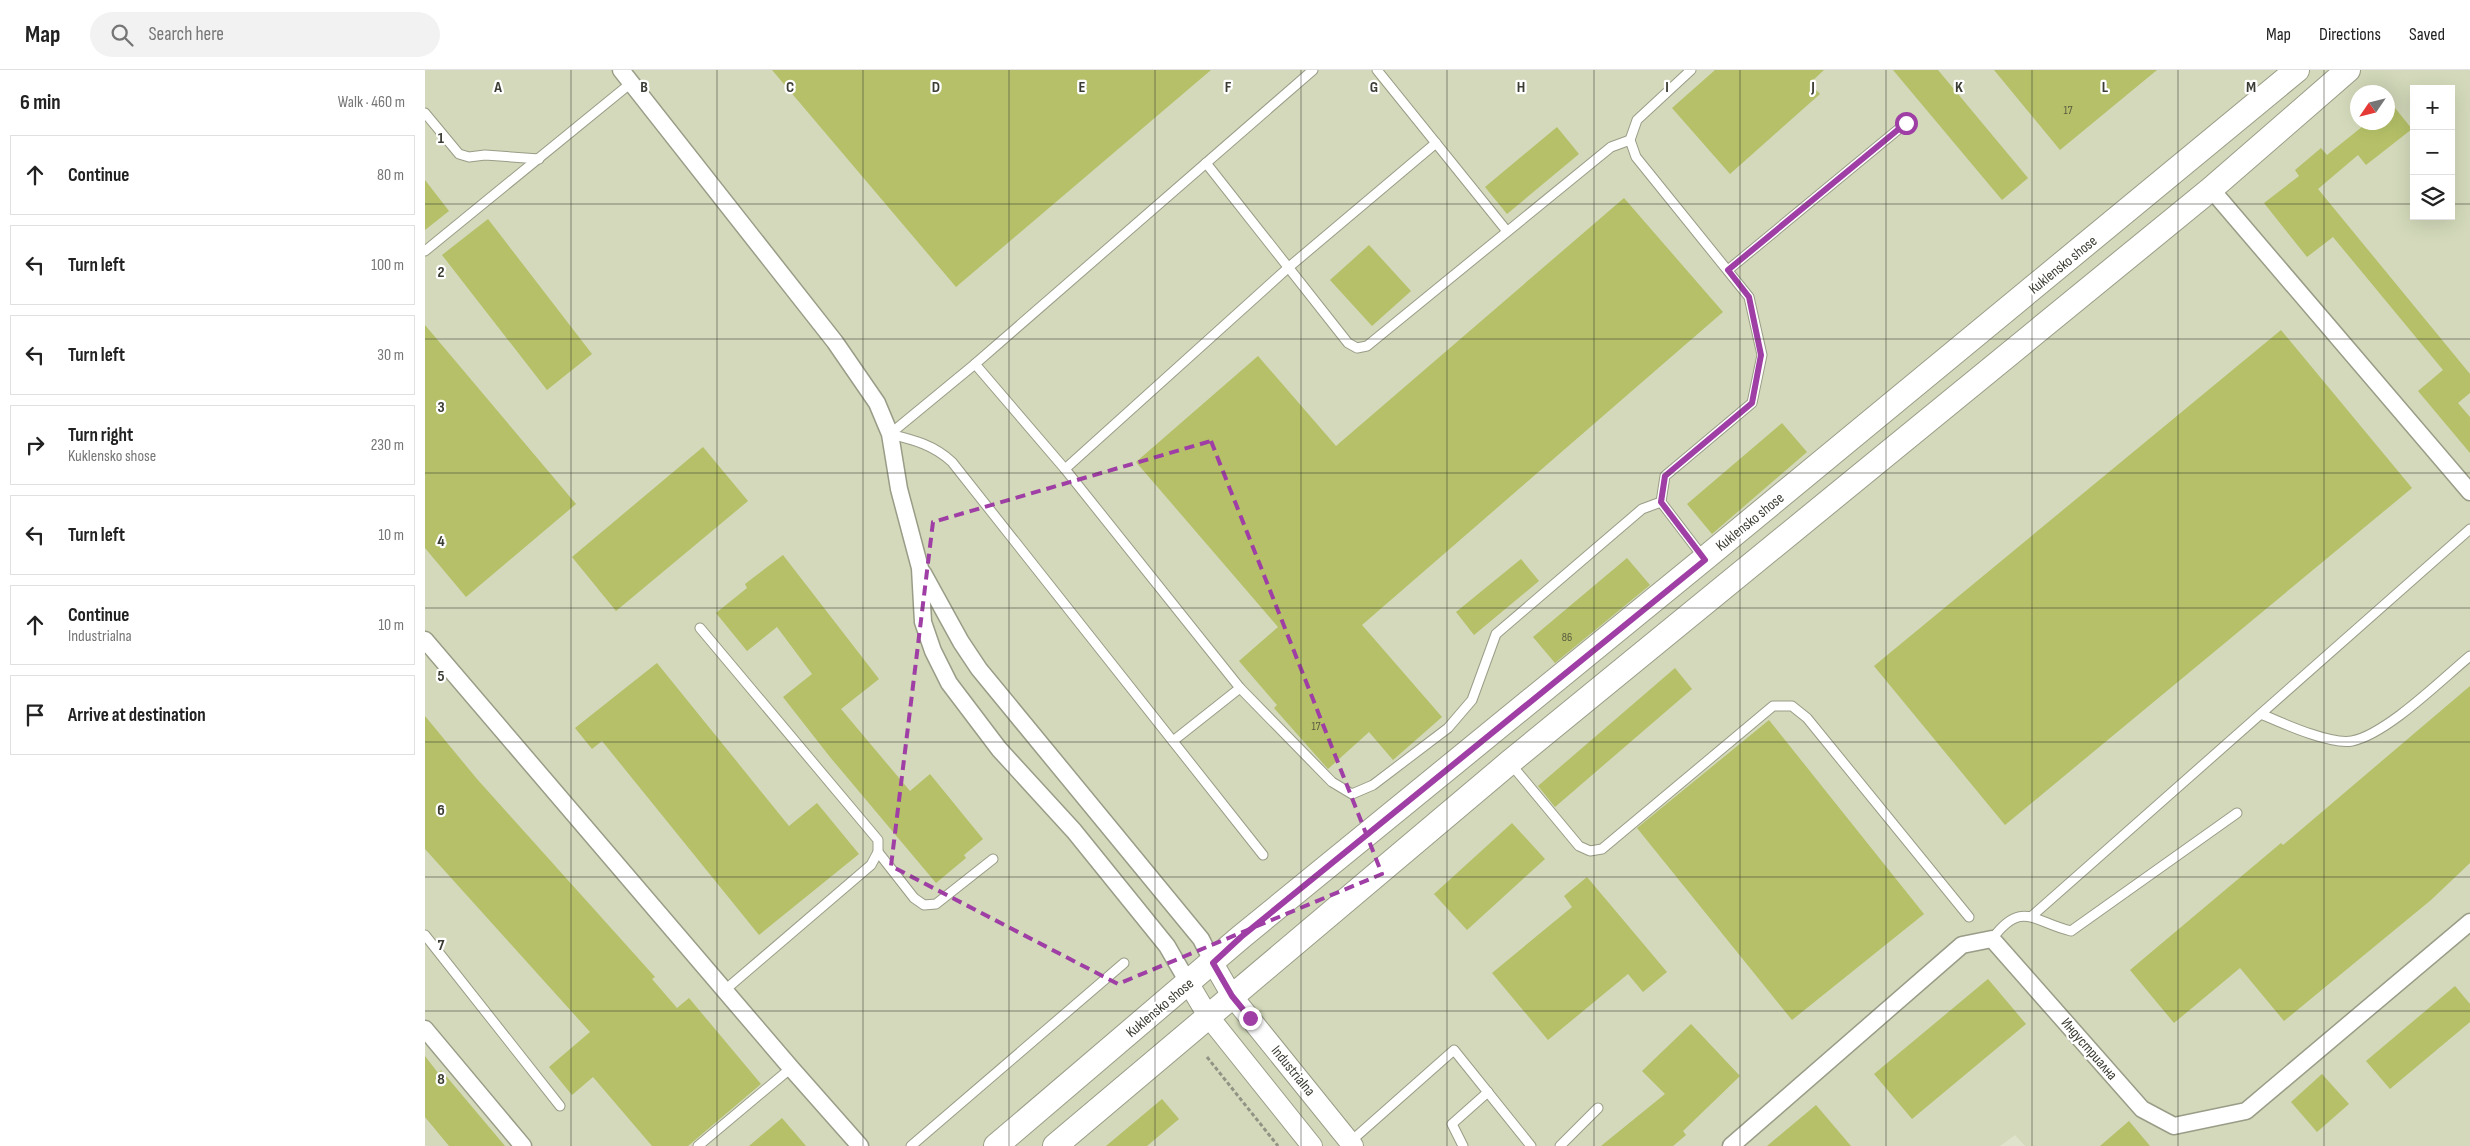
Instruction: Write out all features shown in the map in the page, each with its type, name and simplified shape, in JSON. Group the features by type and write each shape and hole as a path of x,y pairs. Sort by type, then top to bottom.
{"main road":[{"name":"Kuklensko shose","path":"996,1146 1189,984 1248,931 1705,560 2297,70"},
{"path":"1055,1146 1510,762 2211,189 2348,70"}],"street":[{"path":"621,70 859,374 877,403 890,434 899,489 920,568 923,622 933,651 949,683 999,749 1074,830 1161,939 1176,959 1208,1016 1312,1146"},
{"path":"2211,189 2470,492"},
{"path":"920,568 961,642 979,669 1201,939 1213,963"},
{"path":"425,640 860,1146"},
{"name":"Индустриална","path":"1992,939 2142,1109 2174,1126 2246,1111 2470,922"},
{"path":"1731,1146 1962,945 1992,939"},
{"name":"Industrialna","path":"1213,963 1232,996 1351,1144"},
{"path":"425,1030 523,1146"}],"lane":[{"path":"890,434 975,364 1313,70"},
{"path":"1377,70 1506,230"},
{"path":"1691,70 1637,120 1630,140 1637,157 1749,297 1761,355 1752,403 1665,476 1661,502 1705,560"},
{"path":"425,251 631,84"},
{"path":"425,113 459,154 469,157 485,155 539,159"},
{"path":"1728,270 1906,123"},
{"path":"1207,163 1348,343 1357,348 1367,346 1506,230 1611,147 1630,140"},
{"path":"1065,469 1289,267 1436,144"},
{"path":"975,364 1065,469 1240,688 1332,782 1352,794 1373,785 1449,728 1472,700 1497,634 1642,509 1661,502"},
{"path":"890,434 927,445 940,451 952,462 1263,855"},
{"path":"2032,916 2470,529"},
{"path":"700,628 878,840 878,852 871,865 725,990"},
{"path":"2261,714 2316,736 2352,741 2384,727 2470,656"},
{"path":"1173,741 1240,688"},
{"path":"1510,762 1579,846 1589,851 1602,849 1773,706 1791,706 1807,718 1969,918"},
{"path":"1992,939 2002,925 2013,916 2032,916 2051,927 2071,932 2237,813"},
{"path":"878,852 914,898 924,905 936,904 993,859"},
{"path":"425,935 560,1106"},
{"path":"911,1146 1123,963"},
{"path":"1351,1144 1454,1050 1531,1146"},
{"path":"698,1146 791,1068"},
{"path":"1463,1146 1452,1124 1488,1092"},
{"path":"1559,1146 1599,1108"}],"path":[{"path":"1207,1056 1278,1146"}],"highlighted area":[{"path":"1211,441 1382,874 1118,984 891,866 933,522"}],"shaded area":[{"path":"425,70 2470,70 2470,1146 2025,1146 2015,1135 2000,1146 425,1146"}],"building":[{"path":"772,70 1211,70 956,287"},
{"path":"1715,70 1824,70 1810,83 1820,94 1730,174 1672,108"},
{"path":"1893,70 1938,70 2028,178 2002,200"},
{"path":"1994,70 2157,70 2060,150"},
{"path":"2395,108 2410,127 2410,131 2366,165 2358,155 2318,189 2470,374 2470,393 2458,403 2470,417 2470,453 2418,391 2443,370 2333,237 2307,257 2264,203 2299,176 2295,170 2321,148 2327,155 2358,130 2395,130"},
{"path":"1557,127 1579,154 1507,214 1485,187"},
{"path":"425,180 449,211 425,230"},
{"path":"1624,198 1723,312 1362,625 1442,717 1393,760 1369,732 1328,769 1274,708 1277,705 1239,661 1278,627 1136,462 1258,356 1336,446"},
{"path":"488,219 592,354 547,390 442,255"},
{"path":"1369,245 1411,291 1372,326 1330,280"},
{"path":"425,325 576,504 466,597 425,548"},
{"path":"2281,330 2412,488 2005,825 1874,666"},
{"path":"1782,423 1807,452 1712,534 1687,504"},
{"path":"703,447 748,501 616,611 572,557"},
{"path":"783,555 879,679 841,709 910,791 930,774 983,839 964,855 966,858 936,883 830,757 783,697 812,674 777,627 747,651 716,613 747,588 745,584"},
{"path":"1627,558 1650,585 1555,663 1533,637"},
{"path":"1521,559 1539,581 1474,635 1456,612"},
{"path":"657,663 789,826 817,803 859,854 759,935 602,741 592,749 575,728"},
{"path":"1675,668 1692,689 1555,807 1538,786"},
{"path":"2470,686 2470,863 2431,900 2284,1021 2240,968 2174,1023 2130,970 2281,843 2283,845"},
{"path":"425,716 477,779 655,977 652,979 677,1008 689,998 761,1084 688,1146 652,1146 593,1077 572,1095 549,1067 590,1032 425,849"},
{"path":"1769,720 1924,914 1792,1020 1637,828"},
{"path":"1512,823 1545,859 1467,930 1434,894"},
{"path":"1587,877 1667,972 1643,992 1628,974 1548,1040 1492,973 1572,907 1564,896"},
{"path":"1988,979 2026,1024 1912,1119 1874,1074"},
{"path":"2455,986 2470,1004 2470,1022 2390,1089 2366,1061"},
{"path":"1691,1024 1740,1076 1683,1131 1686,1135 1673,1146 1601,1146 1665,1094 1642,1071"},
{"path":"425,1056 438,1073 441,1070 505,1146 449,1146 425,1117"},
{"path":"2322,1074 2349,1104 2317,1132 2291,1102"},
{"path":"1162,1099 1179,1119 1147,1146 1106,1146"},
{"path":"1816,1105 1851,1146 1767,1146"},
{"path":"782,1118 806,1146 749,1146"},
{"path":"2129,1121 2150,1146 2100,1146"}],"route":[{"path":"1250,1018 1232,996 1213,963 1241,937 1705,560 1661,502 1665,476 1752,403 1761,355 1749,297 1728,270 1906,123"}]}
